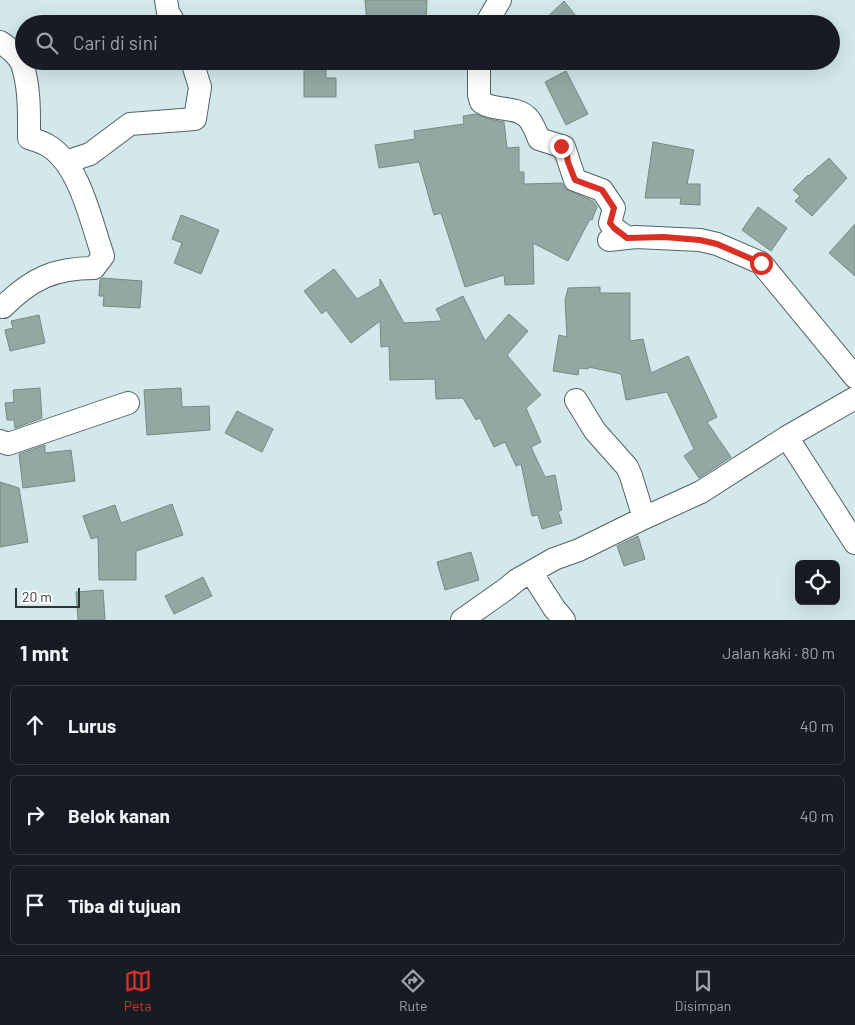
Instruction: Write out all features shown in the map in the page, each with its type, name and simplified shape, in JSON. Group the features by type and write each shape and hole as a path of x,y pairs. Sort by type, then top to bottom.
{"street":[{"path":"166,0 170,15"},
{"path":"491,15 500,0"},
{"path":"0,42 15,56"},
{"path":"0,306 3,307 19,291 47,274 76,268 94,268 103,256 78,184 66,162 47,145 29,138 27,89 23,70"},
{"path":"66,162 90,154 130,124 195,119 200,87 195,70"},
{"path":"479,70 478,95 482,102 524,114 530,121 539,139 564,147 575,180 602,190 614,208 610,223 618,239 664,237 700,240 717,244 761,263 855,377"},
{"path":"462,620 517,580 554,559 579,550 701,492 787,437 855,398"},
{"path":"576,400 595,431 627,468 644,518"},
{"path":"0,441 8,444 128,404"},
{"path":"787,437 855,543"},
{"path":"531,572 564,620"}],"building":[{"path":"365,0 427,0 426,15 366,15"},
{"path":"564,1 575,15 549,15"},
{"path":"304,70 326,70 326,78 336,78 336,97 304,97"},
{"path":"566,71 588,114 566,125 545,82"},
{"path":"476,114 504,122 507,148 519,147 519,172 524,172 524,184 562,183 566,189 593,201 597,207 592,220 590,219 568,261 533,243 534,284 505,285 504,275 465,287 441,213 434,215 419,162 379,168 375,145 415,139 414,131 464,124 463,116"},
{"path":"653,142 694,150 687,184 700,184 700,205 680,204 681,198 645,198"},
{"path":"829,158 847,178 812,216 795,201 800,196 793,190"},
{"path":"758,207 787,228 771,251 742,230"},
{"path":"181,215 219,230 201,274 174,263 182,243 172,239"},
{"path":"855,224 855,276 829,253"},
{"path":"334,269 357,299 380,286 380,279 404,323 442,321 436,309 463,296 485,341 509,314 528,331 507,355 541,395 526,408 541,442 531,447 545,477 555,475 562,510 558,511 562,523 542,529 538,515 532,516 521,464 516,466 505,442 494,447 480,418 476,420 463,398 436,399 435,379 390,380 389,346 381,347 380,321 351,343 326,310 322,314 304,291"},
{"path":"102,278 142,281 140,308 103,306 104,296 99,296 100,280"},
{"path":"600,287 600,293 630,293 630,341 643,339 651,373 688,356 717,417 707,422 731,457 699,478 684,456 694,449 667,392 626,400 621,374 589,367 588,369 579,368 578,375 553,371 559,335 567,337 565,300 568,288"},
{"path":"39,315 45,343 10,351 5,330 13,328 11,321"},
{"path":"40,388 42,418 15,428 14,420 7,420 5,403 14,402 13,390"},
{"path":"181,388 182,407 209,406 210,430 147,435 144,390"},
{"path":"237,411 273,429 262,452 225,433"},
{"path":"45,445 45,453 71,450 75,481 23,488 19,454"},
{"path":"0,482 19,488 28,542 0,547"},
{"path":"172,504 183,535 136,551 136,580 99,580 98,537 91,539 83,516 115,505 121,523"},
{"path":"638,536 645,559 624,566 617,546"},
{"path":"471,552 479,580 445,590 437,562"},
{"path":"203,577 212,596 174,614 165,596"},
{"path":"103,590 105,620 78,620 76,592"}],"route":[{"path":"561,146 566,149 568,162 575,180 602,190 614,208 610,223 627,238 664,237 700,240 717,244 761,263"}]}
